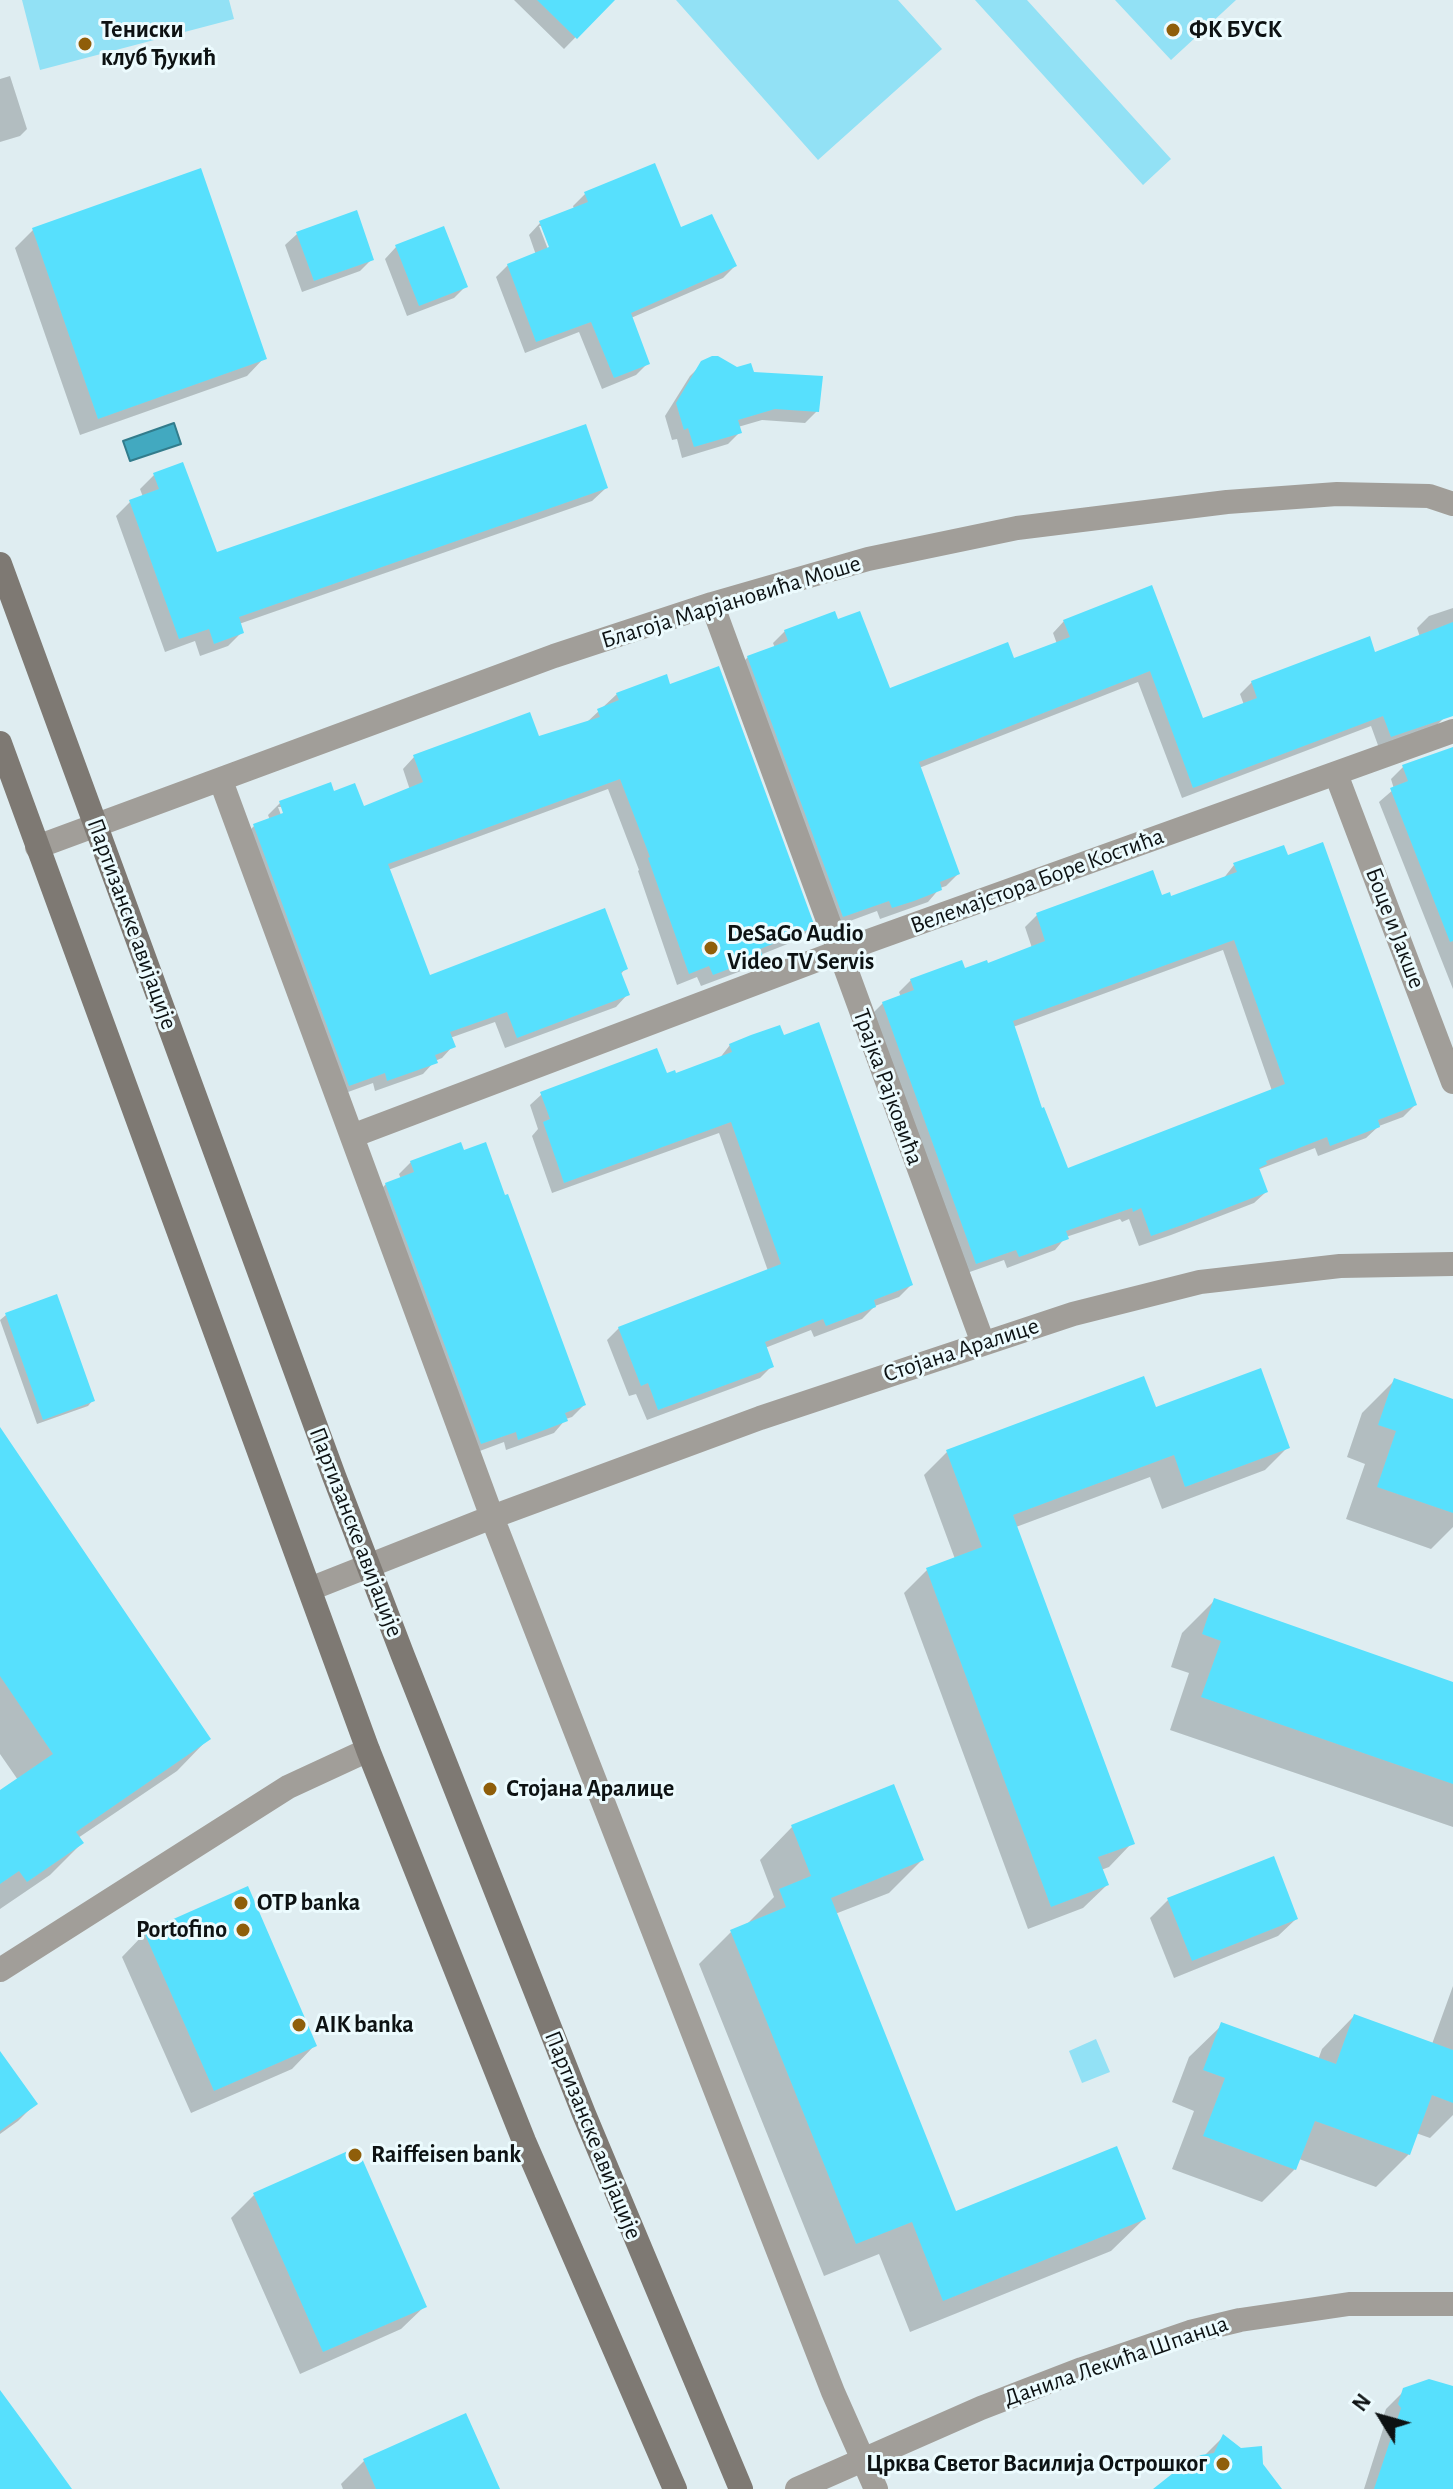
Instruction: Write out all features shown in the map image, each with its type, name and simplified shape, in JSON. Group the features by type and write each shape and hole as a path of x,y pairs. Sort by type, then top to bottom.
{"main road":[{"name":"Партизанске авијације","path":"0,564 369,1565 505,1920 741,2489"},
{"path":"0,743 368,1750 524,2141 675,2489"}],"street":[{"name":"Благоја Марјановића Моше","path":"37,847 554,656 712,604 868,559 1017,528 1227,502 1337,494 1429,496 1453,504"},
{"name":"Трајка Рајковића","path":"712,604 983,1343"},
{"name":"Велемајстора Боре Костића","path":"352,1136 838,952 1453,731"},
{"name":"Боце и Јакше","path":"1336,774 1453,1082"},
{"path":"221,781 492,1517 876,2489"},
{"name":"Стојана Аралице","path":"310,1589 492,1517 772,1413 1073,1314 1200,1282 1340,1266 1453,1264"},
{"path":"0,1970 288,1787 368,1750"},
{"name":"Данила Лекића Шпанца","path":"797,2489 981,2408 1190,2332 1240,2320 1349,2304 1453,2304"}],"shaded area":[{"name":"Тениски клуб Ђукић","path":"22,0 229,0 234,19 40,70"},
{"path":"676,0 898,0 942,49 818,160"},
{"path":"975,0 1027,0 1171,159 1143,185"},
{"name":"ФК БУСК","path":"1115,0 1236,0 1171,60"},
{"path":"174,423 181,444 130,461 123,441"},
{"path":"1096,2039 1110,2072 1082,2083 1069,2051"}],"building":[{"path":"537,0 615,0 577,39"},
{"path":"655,163 681,227 712,214 737,266 631,313 650,364 614,378 591,322 536,342 507,264 549,247 539,221 588,202 584,192"},
{"path":"201,168 267,359 98,419 32,228"},
{"path":"357,210 374,260 314,281 296,232"},
{"path":"444,226 468,287 419,306 395,245"},
{"path":"718,356 737,367 751,363 754,372 823,376 819,412 775,409 738,420 742,433 694,447 688,428 684,430 676,403 701,361"},
{"path":"586,424 608,488 239,617 244,633 214,644 209,629 179,639 129,500 159,489 153,473 183,462 217,552"},
{"path":"1152,585 1203,718 1257,698 1251,681 1370,636 1375,652 1453,622 1453,716 1391,737 1383,716 1193,788 1150,671 919,762 960,874 940,882 942,890 914,901 892,908 889,901 843,917 747,656 788,641 784,630 835,611 838,619 860,611 890,688 1008,642 1014,658 1070,637 1063,620"},
{"path":"719,666 815,927 760,949 763,956 713,975 709,966 689,974 620,779 388,864 430,975 605,908 628,969 621,972 630,995 517,1038 507,1012 450,1032 456,1047 435,1055 438,1063 387,1081 385,1073 349,1086 253,824 283,813 279,801 331,782 334,791 355,783 364,806 423,782 413,755 530,712 539,736 600,717 597,709 619,700 616,693 667,674 670,684"},
{"path":"1453,747 1453,941 1450,942 1390,788 1408,781 1402,765"},
{"path":"1323,842 1417,1105 1378,1120 1380,1127 1330,1146 1327,1137 1266,1161 1267,1164 1259,1168 1268,1192 1185,1224 1151,1236 1141,1208 1133,1212 1132,1208 1066,1231 1069,1239 1019,1257 1016,1250 976,1264 882,1002 914,990 910,979 962,960 965,968 987,960 988,963 1045,941 1036,913 1153,870 1162,895 1170,892 1171,896 1237,872 1233,863 1284,845 1288,855","holes":["1234,940 1285,1084 1068,1168 1042,1108 1013,1021"]},
{"path":"819,1022 913,1285 874,1300 876,1307 826,1326 823,1319 765,1342 774,1367 658,1410 648,1383 641,1386 618,1327 781,1264 731,1122 564,1183 543,1122 550,1119 540,1092 657,1048 667,1073 675,1070 676,1073 732,1052 729,1044 751,1035 780,1025 784,1035"},
{"path":"461,1142 464,1150 486,1142 586,1405 565,1413 568,1421 518,1440 516,1432 481,1444 385,1183 414,1172 410,1161"},
{"path":"57,1294 95,1401 43,1420 5,1313"},
{"path":"1261,1368 1290,1448 1185,1487 1174,1455 1013,1515 1135,1844 1098,1857 1109,1885 1051,1907 926,1568 982,1547 946,1450 1144,1376 1156,1407"},
{"path":"1394,1378 1453,1399 1453,1513 1377,1487 1396,1431 1378,1425"},
{"path":"0,1427 211,1739 76,1832 84,1843 27,1882 19,1871 0,1884 0,1790 53,1754 0,1676"},
{"path":"1214,1598 1453,1682 1453,1784 1201,1697 1221,1641 1202,1634"},
{"path":"894,1784 924,1860 831,1898 956,2211 1117,2146 1146,2219 943,2301 912,2222 856,2244 730,1930 786,1907 779,1889 811,1876 791,1825"},
{"path":"1274,1856 1298,1919 1192,1961 1167,1898"},
{"path":"248,1886 317,2046 214,2091 144,1932"},
{"path":"1354,2014 1453,2050 1453,2103 1432,2095 1410,2155 1315,2121 1296,2170 1203,2136 1225,2078 1203,2070 1221,2022 1336,2064"},
{"path":"0,2051 38,2104 0,2131"},
{"path":"357,2147 427,2307 323,2352 253,2193"},
{"path":"1429,2379 1453,2386 1453,2489 1374,2489 1401,2408 1398,2404 1403,2388"},
{"path":"0,2390 33,2435 72,2489 0,2489"},
{"path":"466,2413 500,2489 376,2489 363,2459"},
{"name":"Црква Светог Василија Острошког","path":"1223,2434 1241,2448 1262,2446 1263,2464 1282,2489 1153,2489 1187,2462 1214,2453"}],"place":[{"name":"ФК БУСК","path":"1173,30"},
{"name":"Тениски клуб Ђукић","path":"85,44"},
{"name":"DeSaGo Audio Video TV Servis","path":"711,948"},
{"name":"Стојана Аралице","path":"490,1789"},
{"name":"OTP banka","path":"241,1903"},
{"name":"Portofino","path":"243,1930"},
{"name":"AIK banka","path":"299,2025"},
{"name":"Raiffeisen bank","path":"355,2155"},
{"name":"Црква Светог Василија Острошког","path":"1223,2464"}]}
